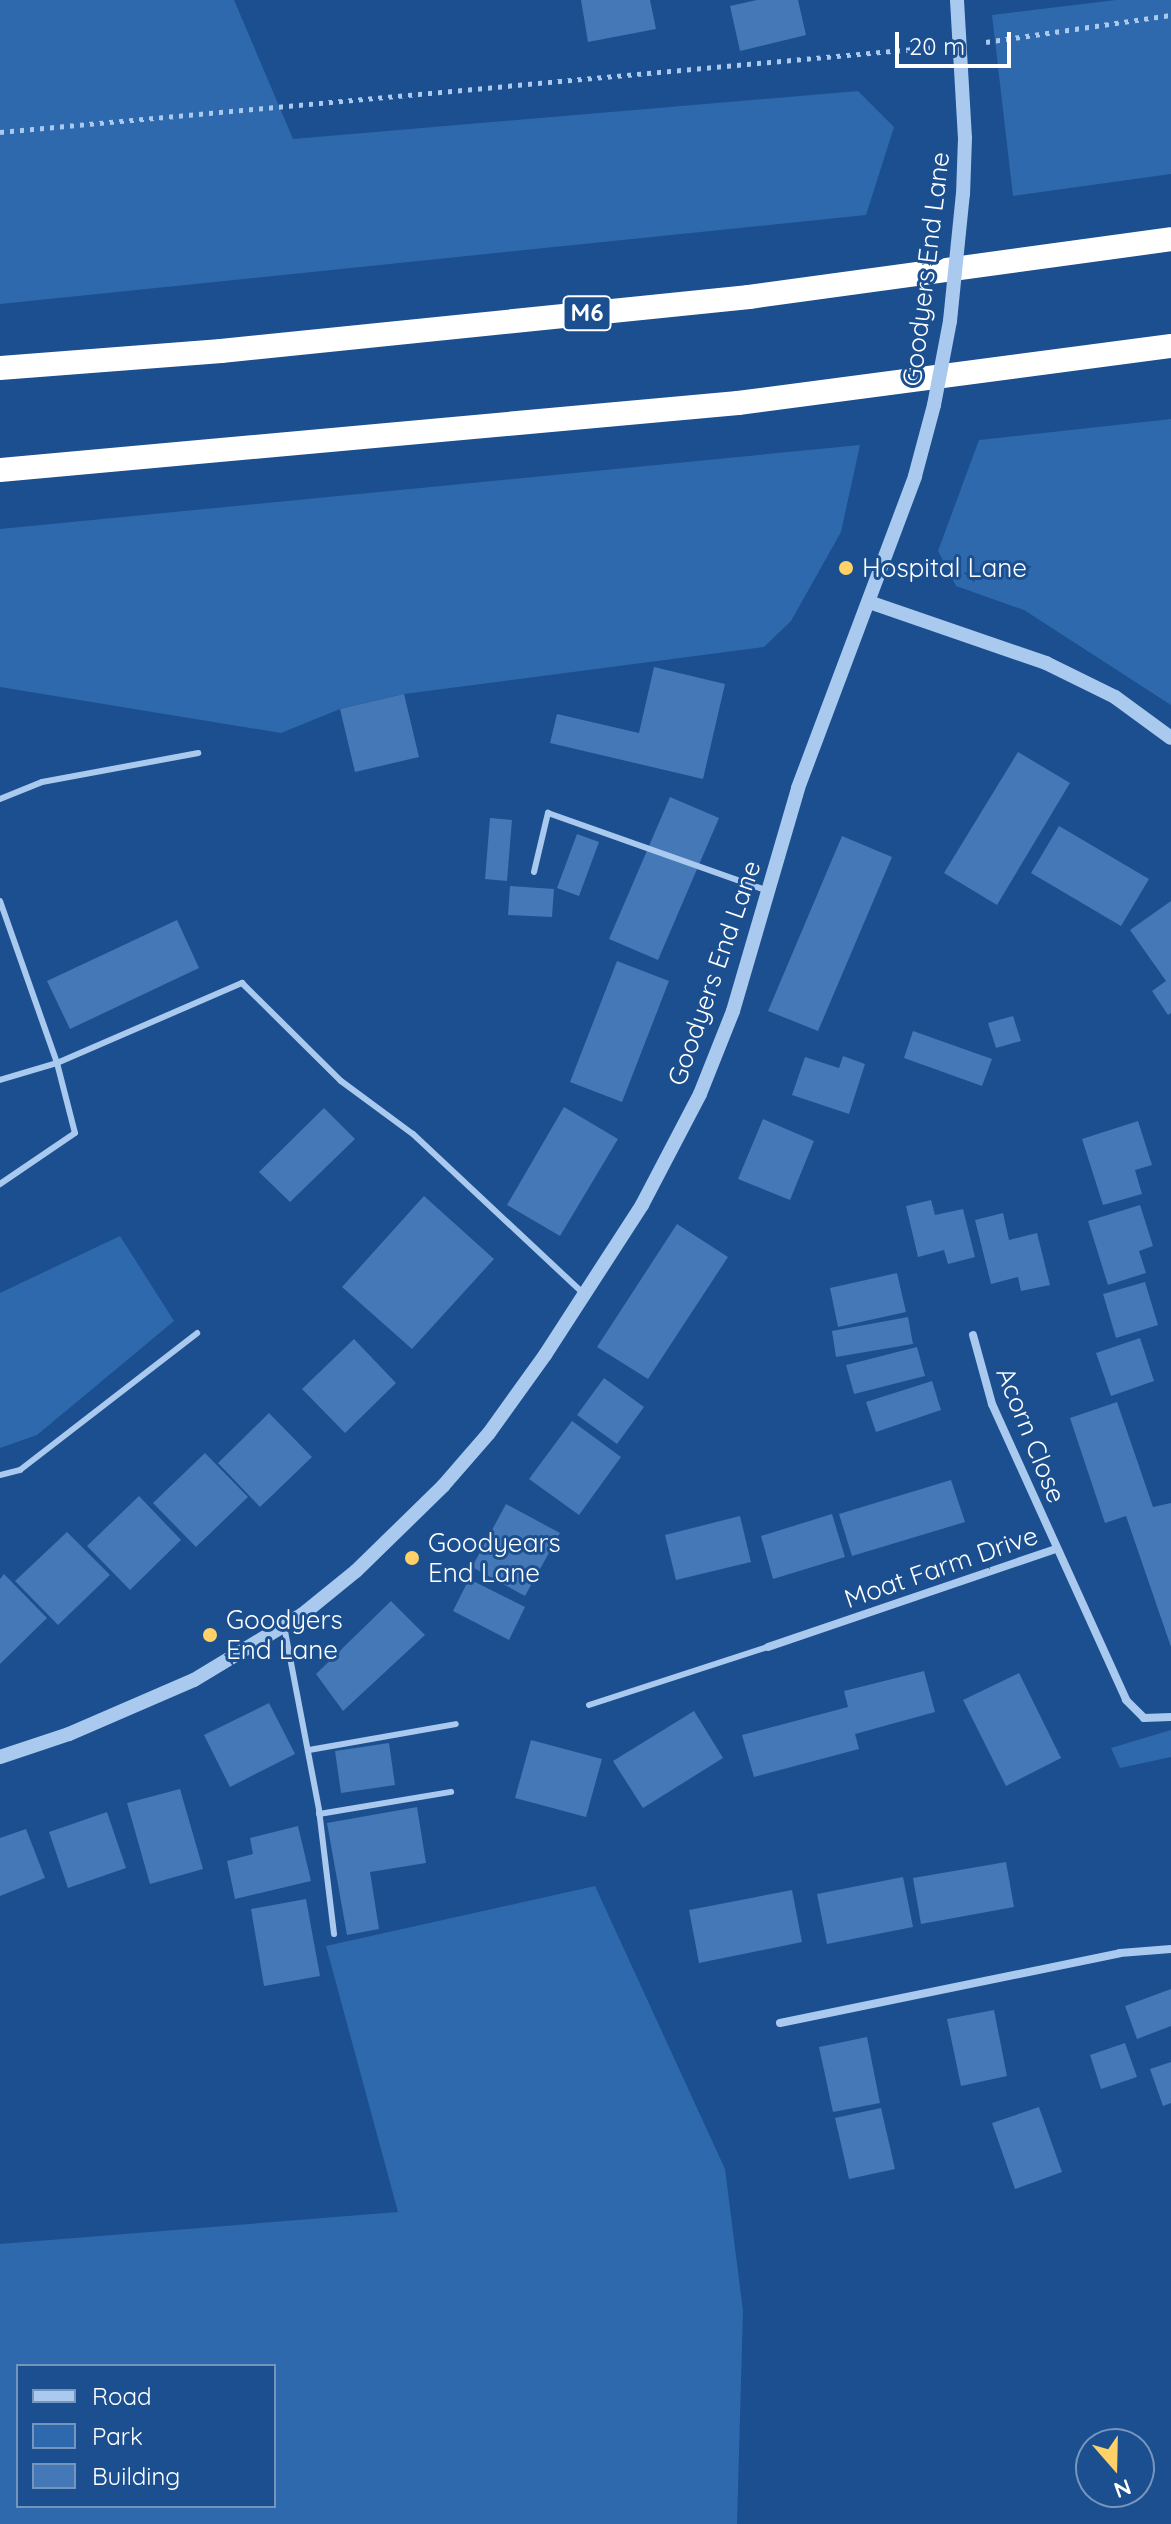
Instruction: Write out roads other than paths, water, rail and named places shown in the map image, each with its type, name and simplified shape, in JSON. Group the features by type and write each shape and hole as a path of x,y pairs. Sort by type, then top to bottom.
{"highway":[{"name":"M6","path":"0,368 221,351 749,297 1171,239"},
{"path":"0,470 738,403 1171,346"}],"street":[{"name":"Goodyers End Lane","path":"0,1757 69,1734 194,1680 284,1626 356,1571 443,1486 489,1433 585,1295 642,1205 700,1094 733,1011 798,788 915,476 934,405 950,321 963,194 965,138 957,0"},
{"path":"869,602 1046,663 1115,697 1171,738"},
{"name":"Acorn Close","path":"973,1335 992,1404 1056,1549"},
{"name":"Moat Farm Drive","path":"768,1647 1056,1549 1126,1700 1144,1718 1171,1717"},
{"path":"780,2023 1120,1953 1171,1949"}],"lane":[{"path":"0,799 42,782 198,753"},
{"path":"534,872 548,813 769,892"},
{"path":"0,901 57,1063 75,1133 0,1184"},
{"path":"0,1080 57,1063 242,983 341,1081 413,1134 585,1295"},
{"path":"0,1475 20,1470 197,1333"},
{"path":"284,1626 309,1750 334,1934"},
{"path":"589,1705 768,1647"},
{"path":"309,1750 456,1724"},
{"path":"319,1814 451,1792"}],"place":[{"name":"Hospital Lane","path":"846,568"},
{"name":"Goodyears End Lane","path":"412,1558"},
{"name":"Goodyers End Lane","path":"210,1635"}]}
